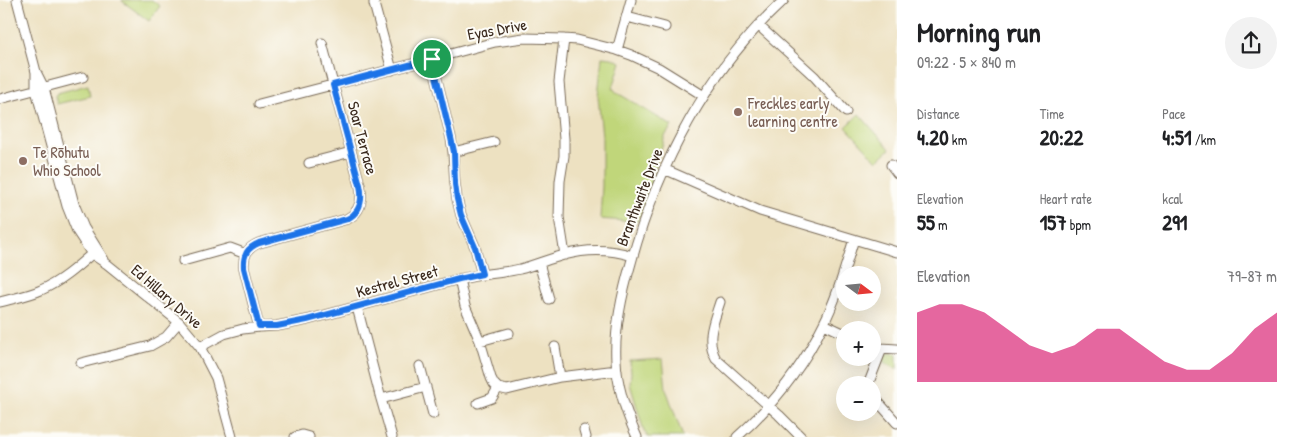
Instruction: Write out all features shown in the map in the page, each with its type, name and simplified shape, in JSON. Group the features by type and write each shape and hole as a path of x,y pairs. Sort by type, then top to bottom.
{"street":[{"name":"Ed Hillary Drive","path":"17,0 40,89 74,204 95,252 107,264 179,322 200,346 216,378 232,437"},
{"path":"374,0 392,70"},
{"path":"617,50 632,0"},
{"name":"Branthwaite Drive","path":"637,437 626,409 615,352 618,322 625,286 639,235 664,169 704,96 720,72 758,25 784,0"},
{"path":"627,17 665,27"},
{"path":"758,25 814,76 846,112"},
{"name":"Eyas Drive","path":"259,104 495,42 524,38 564,39 592,43 617,50 659,68 704,96"},
{"path":"564,39 559,82 564,139 559,218 565,255"},
{"name":"Soar Terrace","path":"246,254 253,245 342,221 353,216 362,200 360,185 322,43"},
{"path":"432,59 454,152 457,199 461,215 475,247 482,274"},
{"path":"0,99 84,77"},
{"path":"454,152 494,142"},
{"path":"309,163 350,152"},
{"path":"891,165 897,173"},
{"path":"664,169 750,207 897,252"},
{"path":"737,437 768,406 804,358 824,324 843,277 854,239"},
{"path":"183,261 230,248 246,254 244,268 259,326"},
{"name":"Kestrel Street","path":"200,346 224,334 259,326 285,325 459,279 482,274 502,273 565,255 602,251 622,252 633,256"},
{"path":"0,302 51,286 95,252"},
{"path":"540,263 549,298"},
{"path":"459,279 466,306 480,341 491,378 498,388 507,390 560,377 617,370"},
{"path":"720,302 710,342 716,358 801,437"},
{"path":"357,307 392,437"},
{"path":"81,363 150,346 166,337 179,322"},
{"path":"824,324 836,330"},
{"path":"480,341 509,333"},
{"path":"555,347 560,377"},
{"path":"881,347 897,349"},
{"path":"420,366 433,414"},
{"path":"381,399 426,387"},
{"path":"478,404 492,398 498,388"},
{"path":"881,405 897,423"},
{"path":"295,437 302,435 309,437"}],"green space":[{"path":"122,0 152,0 160,6 149,21"},
{"path":"602,57 612,58 621,62 613,88 616,92 672,126 665,136 637,222 600,219 602,136 598,96"},
{"path":"88,85 90,96 57,104 55,96 57,93"},
{"path":"859,114 890,149 877,161 846,127"},
{"path":"885,354 897,354 897,369 885,363 882,359"},
{"path":"663,359 666,389 683,437 648,437 644,431 630,384 630,361"}],"place":[{"name":"Freckles early learning centre","path":"738,112"},
{"name":"Te Rōhutu Whio School","path":"23,161"}],"route":[{"path":"432,59 454,152 457,199 461,215 475,247 482,274 307,320 277,326 259,326 244,268 244,258 249,248 259,243 347,219 357,211 362,200 360,185 333,85 432,59"}]}
